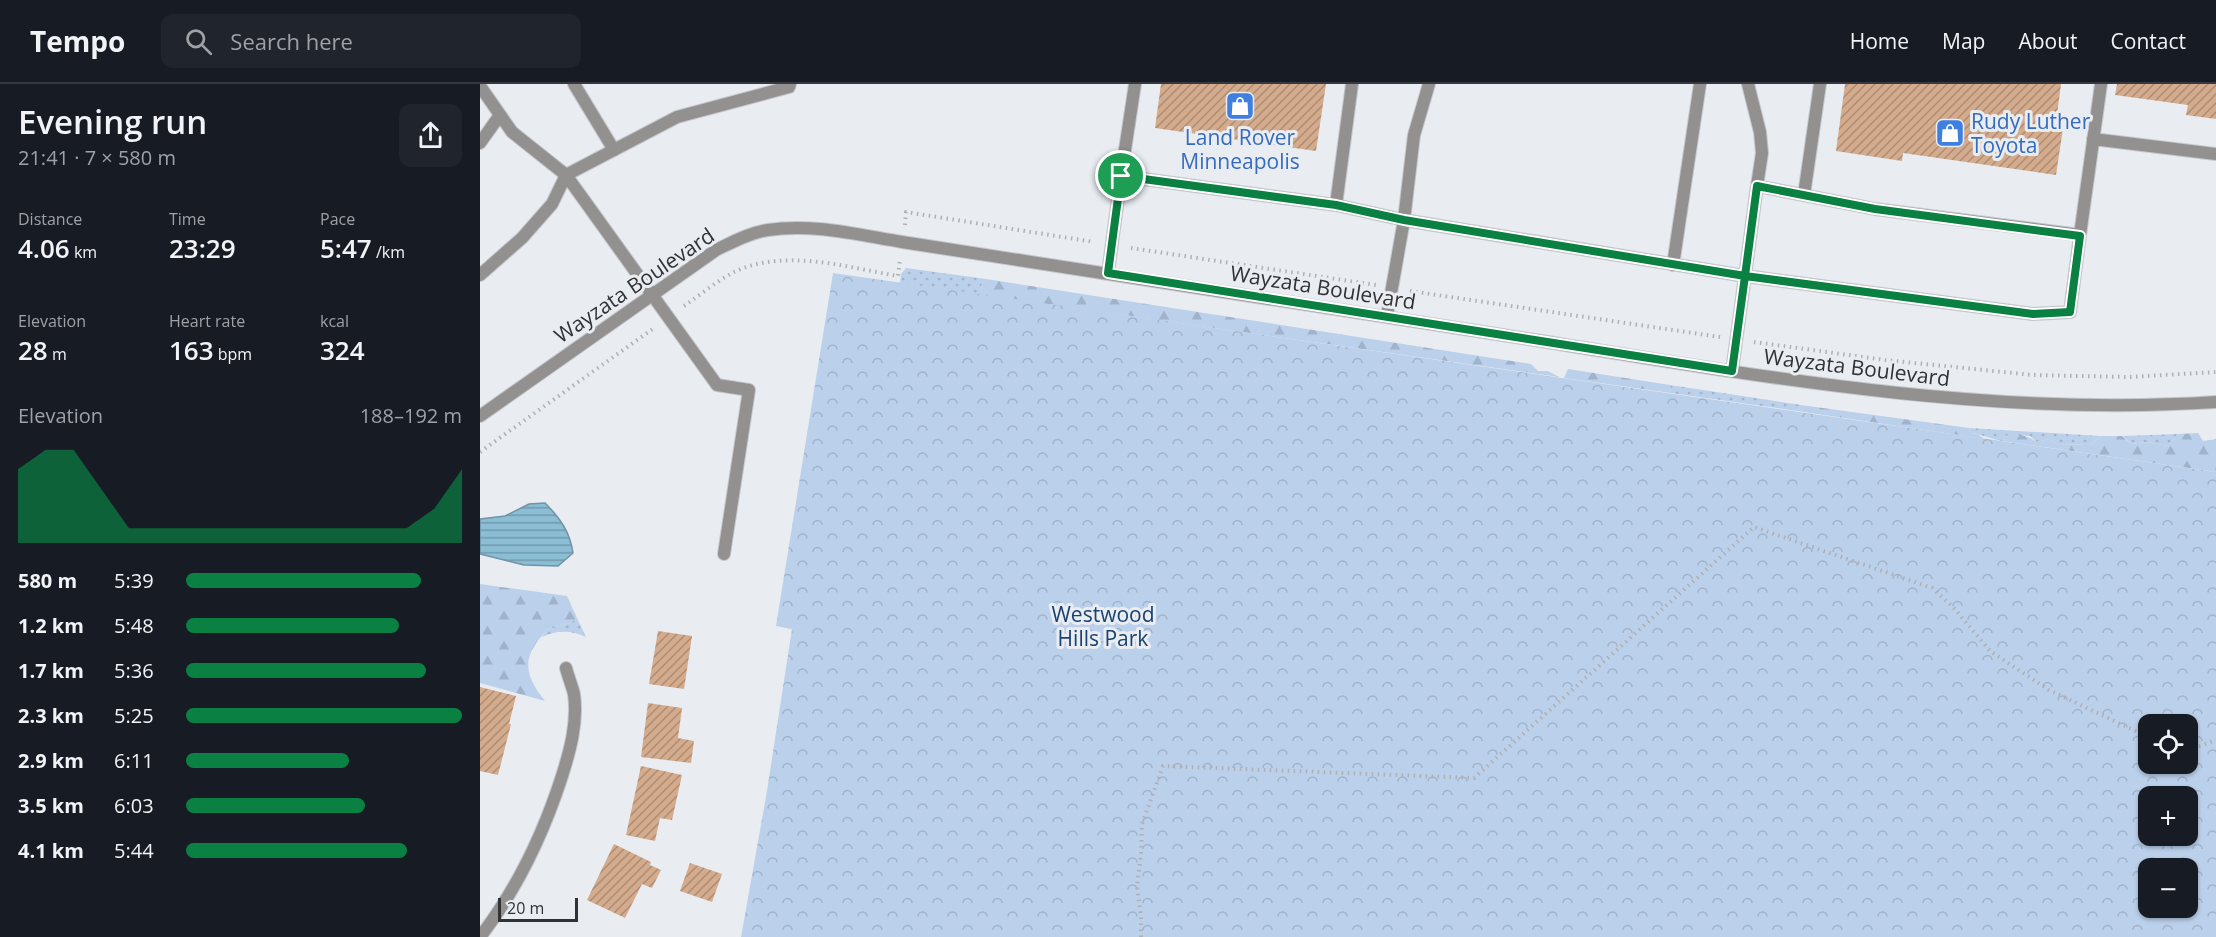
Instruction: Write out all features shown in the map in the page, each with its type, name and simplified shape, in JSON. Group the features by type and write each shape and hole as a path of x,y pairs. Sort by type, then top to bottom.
{"street":[{"path":"574,84 614,150"},
{"path":"480,275 522,238 552,204 566,175 677,117 789,87 790,84"},
{"path":"1108,273 1135,84"},
{"path":"1336,205 1352,84"},
{"path":"1387,316 1404,220 1414,135 1429,84"},
{"path":"1673,265 1700,84"},
{"path":"1732,371 1762,153 1760,132 1748,84"},
{"path":"1804,195 1820,84"},
{"path":"1121,176 1336,205 1404,220 1745,276 2033,314 2070,312 2101,84"},
{"path":"480,86 512,132 566,175 717,385 749,390 724,554"},
{"path":"480,143 500,115"},
{"path":"2093,139 2216,154"},
{"path":"1757,186 1875,209 2080,236"},
{"name":"Wayzata Boulevard","path":"480,416 716,250 742,237 768,230 793,229 828,231 1732,371 1911,395 2085,406 2151,406 2216,402"},
{"path":"480,937 498,913 531,855 556,793 568,755 574,718 574,693 566,668"}],"path":[{"path":"906,212 1084,240"},
{"path":"1137,249 1711,336"},
{"path":"1758,343 1885,360 2033,375 2129,377 2216,372"},
{"path":"1141,937 1137,886 1142,824 1163,766 1474,778 1754,527 1932,588 1953,607 1990,651 2049,690 2138,732"},
{"path":"2198,746 2216,740"}],"green space":[{"path":"906,268 986,279 981,286 982,295 900,283 901,274"},
{"name":"Westwood Hills Park","path":"833,273 2216,472 2216,937 741,937 767,791 792,629 776,626"},
{"path":"986,279 1531,364 1538,371 1548,371 1559,377 982,295 981,286"},
{"path":"1568,369 1670,385 1671,393 1564,378"},
{"path":"1670,385 1801,405 1797,411 1671,393"},
{"path":"1801,405 1969,428 1971,433 1985,439 1797,411"},
{"path":"1969,428 2100,436 2091,445 2056,444 2049,439 2037,442 2030,436 2009,434 2002,441 1971,433"},
{"path":"2198,433 2203,441 2216,439 2216,472 2002,441 2009,434 2013,434 2037,442 2049,439 2056,444 2091,445 2100,436 2122,436 2131,444 2146,442 2168,446 2178,434"},
{"path":"2178,434 2168,446 2146,442 2131,444 2123,436"},
{"path":"480,584 567,596 577,618 570,623 546,630 536,643 529,660 528,667 532,681 545,701 480,683"},
{"path":"577,618 586,637 564,632 542,637 546,630 570,623"}],"shaded area":[{"path":"545,503 564,526 572,545 573,553 558,566 524,565 480,554 480,519 505,516 529,504"}],"building":[{"name":"Land Rover Minneapolis","path":"1161,84 1326,84 1316,151 1155,128"},
{"name":"Rudy Luther Toyota","path":"1845,84 2061,84 2057,115 2065,115 2056,175 1903,153 1902,161 1836,151"},
{"path":"2117,84 2216,84 2216,119 2186,115 2188,105 2115,95"},
{"path":"658,631 692,636 684,689 649,684"},
{"path":"480,687 516,696 498,775 480,771"},
{"path":"648,703 682,708 678,738 694,741 691,763 641,757"},
{"path":"641,766 682,775 672,820 660,818 655,841 626,835"},
{"path":"614,844 651,862 650,865 661,870 652,888 642,884 625,918 587,900"},
{"path":"690,863 722,874 712,902 680,891"}],"place":[{"name":"Land Rover Minneapolis","path":"1240,106"},
{"name":"Rudy Luther Toyota","path":"1950,133"}],"route":[{"path":"1121,176 1108,273 1732,371 1745,276 2033,314 2070,312 2080,236 1875,209 1757,186 1745,276 1404,220 1336,205 1121,176"}]}
